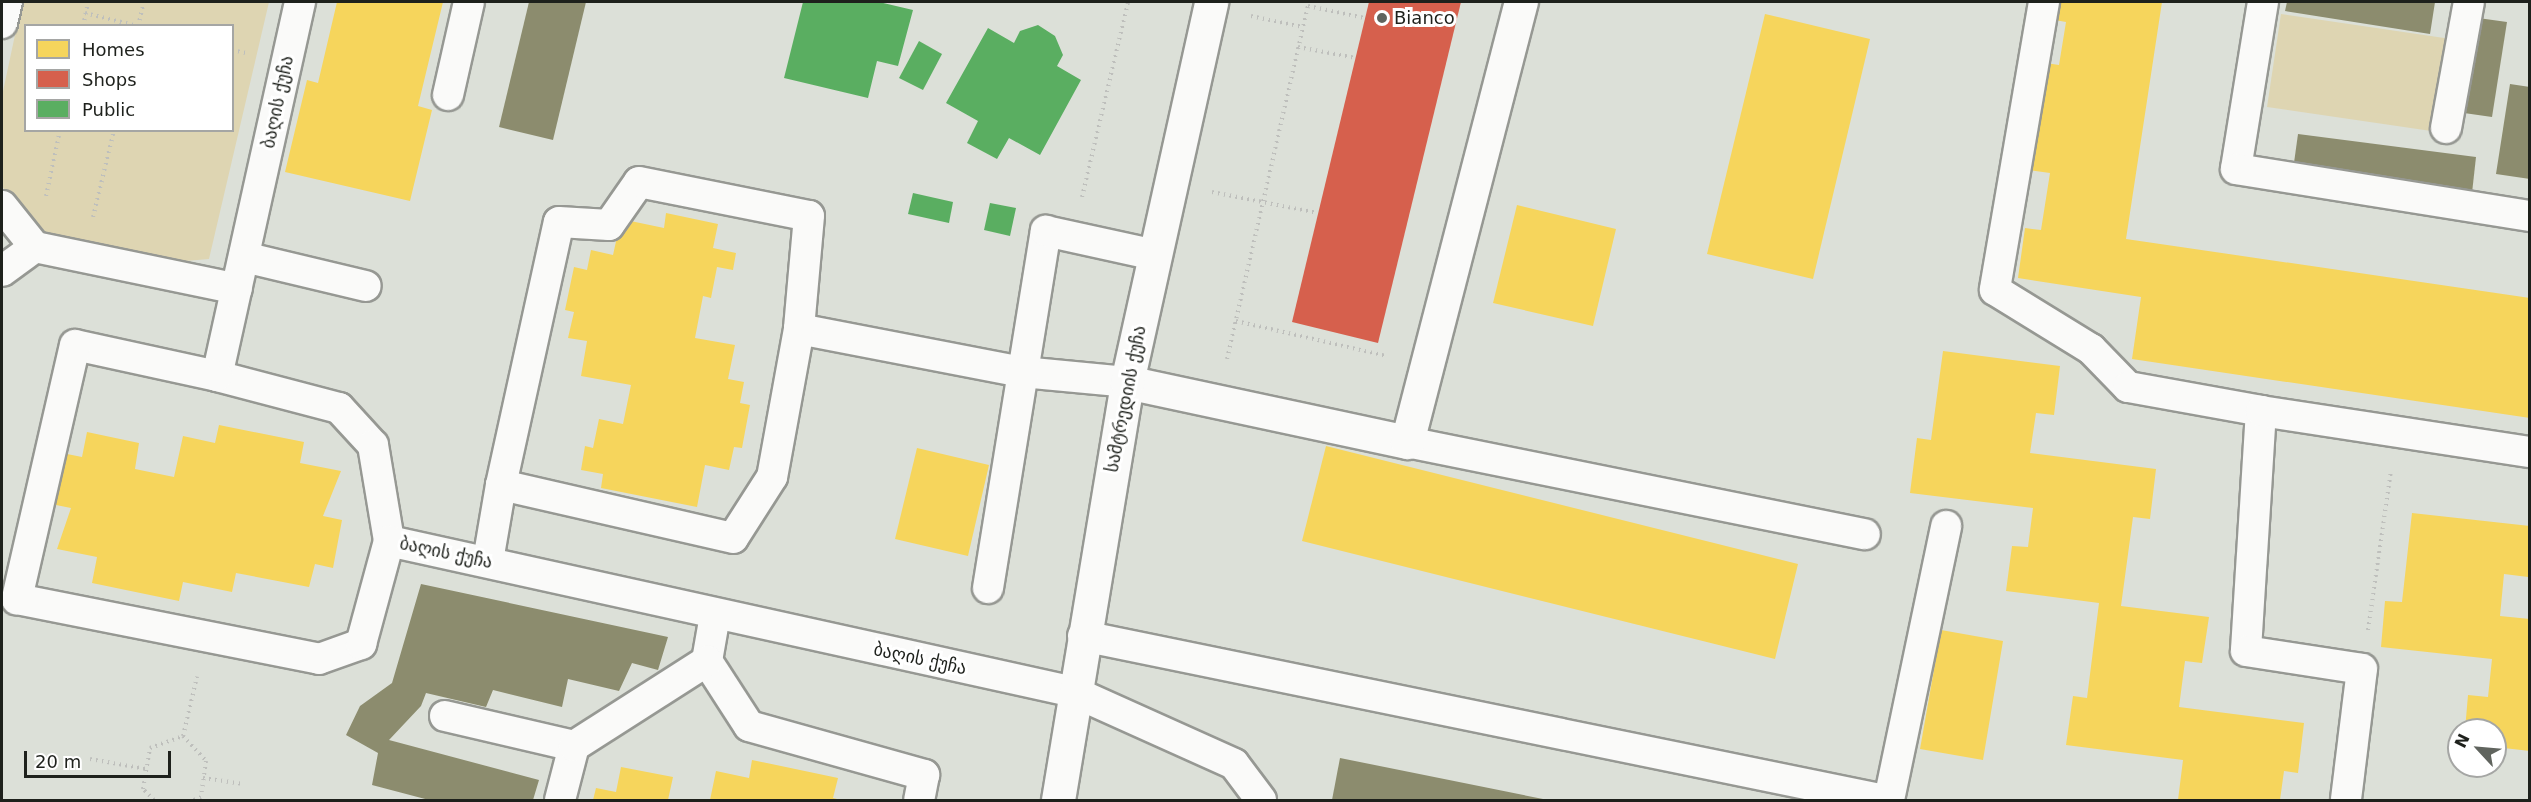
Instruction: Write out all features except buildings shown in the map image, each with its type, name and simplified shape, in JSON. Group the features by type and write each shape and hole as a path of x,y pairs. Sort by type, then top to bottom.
{"street":[{"path":"1127,382 1407,442 1521,2"},
{"name":"სამტრედიის ქუჩა","path":"1058,801 1083,636 1127,382 1211,4"}],"lane":[{"path":"2,23 7,2"},
{"name":"ბაღის ქუჩა","path":"300,2 217,376 339,408 373,445 390,541 488,561 716,615 1074,692 1234,764 1261,801"},
{"path":"448,94 469,2"},
{"path":"2044,2 1995,290 2091,349 2128,387 2261,411 2529,452"},
{"path":"2263,2 2236,169 2529,216"},
{"path":"2446,128 2469,2"},
{"path":"488,561 501,485 559,222 609,225 639,182 808,216 799,329 772,477 733,538 501,485"},
{"path":"2,206 35,247 237,289"},
{"path":"987,588 1046,231 1155,255"},
{"path":"2,271 35,247"},
{"path":"244,257 366,286"},
{"path":"799,329 1022,372 1127,382"},
{"path":"217,376 75,345 9,604 207,637 319,659 361,644 390,541"},
{"path":"2261,411 2246,651 2362,669 2346,801"},
{"path":"1407,442 1865,534"},
{"path":"1083,636 1848,795 1887,801 1946,526"},
{"path":"716,615 707,661 749,726 924,775 919,801"},
{"path":"560,801 574,746 707,661"},
{"path":"444,716 574,746"}],"path":[{"path":"83,24 88,2"},
{"path":"138,24 144,2"},
{"path":"1072,236 1128,2"},
{"path":"1211,4 1303,27"},
{"path":"1218,401 1308,4 1365,18"},
{"path":"85,14 129,24"},
{"path":"1299,47 1356,58"},
{"path":"35,247 60,132"},
{"path":"84,257 114,132"},
{"path":"1171,183 1318,213"},
{"path":"1236,321 1427,366"},
{"path":"2362,669 2397,431"},
{"path":"183,736 207,637"},
{"path":"154,801 143,789 150,748 183,736"},
{"path":"183,736 206,761 201,798 194,801"},
{"path":"90,759 146,769"},
{"path":"203,778 244,784"}],"shaded area":[{"path":"22,2 269,2 209,259 150,264 38,235 2,186 2,96"},
{"path":"2281,14 2451,39 2438,132 2267,107"}],"place":[{"name":"Bianco","path":"1382,18"}]}
